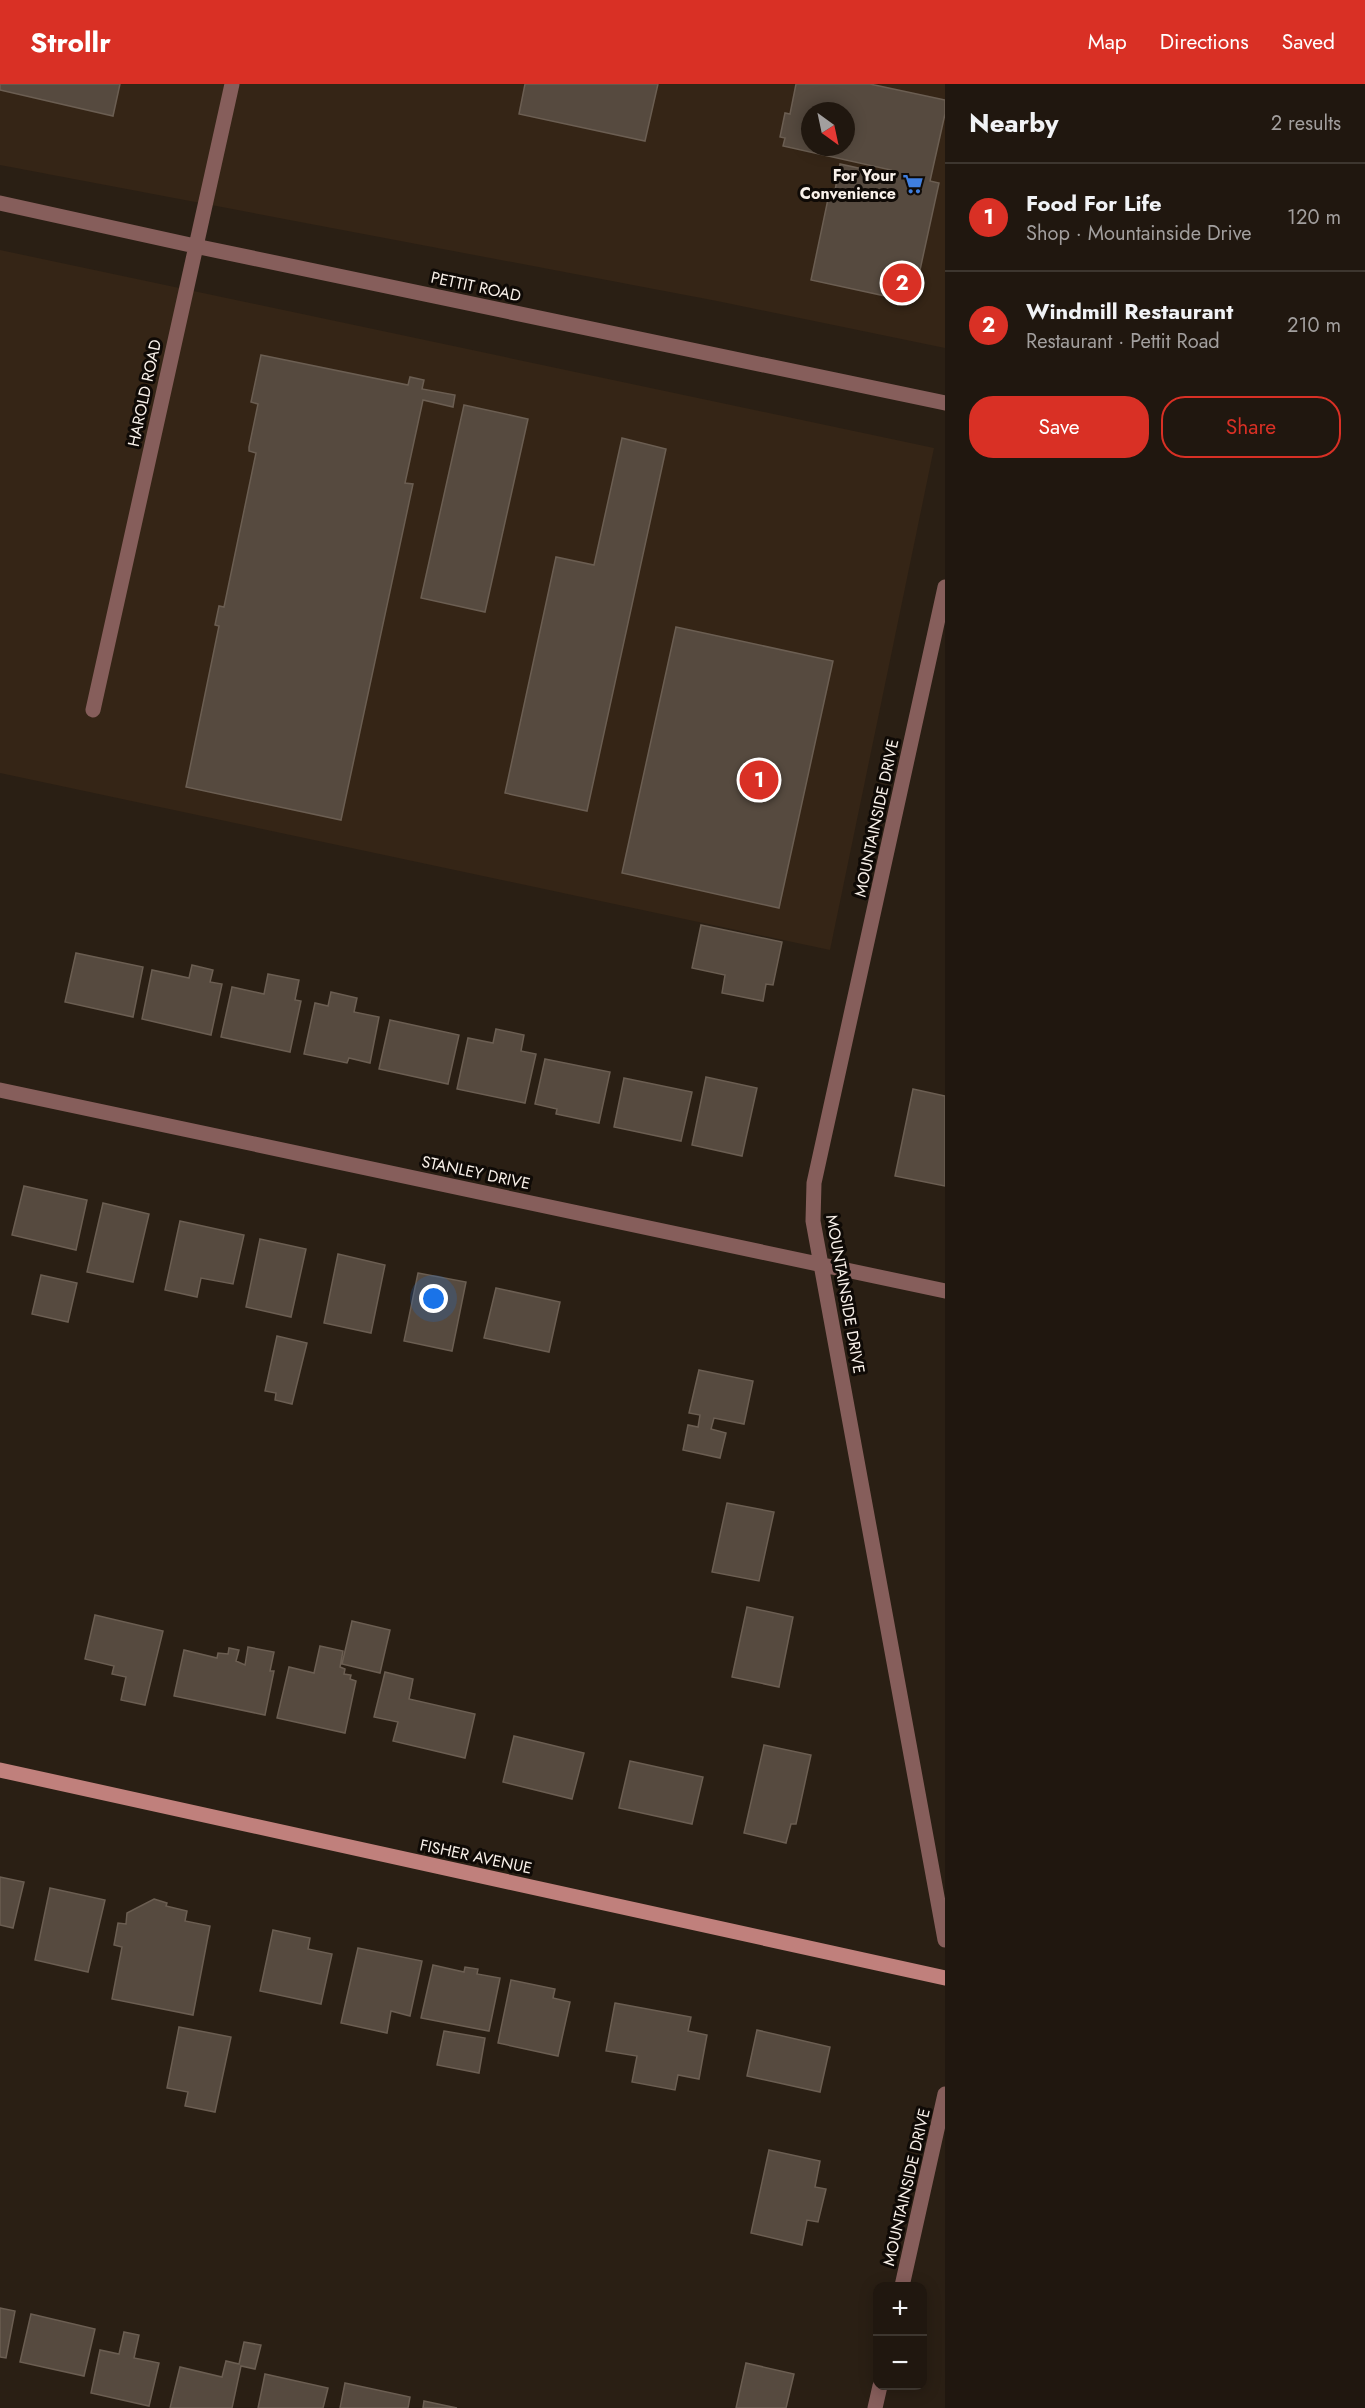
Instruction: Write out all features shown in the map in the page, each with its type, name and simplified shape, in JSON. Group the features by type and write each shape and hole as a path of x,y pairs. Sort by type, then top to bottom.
{"street":[{"name":"HAROLD ROAD","path":"93,710 232,84"},
{"name":"PETTIT ROAD","path":"0,203 195,246 945,402"},
{"name":"MOUNTAINSIDE DRIVE","path":"945,587 814,1183 813,1221 945,1940"},
{"name":"STANLEY DRIVE","path":"0,1090 945,1291"},
{"name":"FISHER AVENUE","path":"0,1770 945,1978"},
{"name":"MOUNTAINSIDE DRIVE","path":"903,2282 945,2094"},
{"path":"875,2408 879,2390"}],"shaded area":[{"path":"0,84 945,84 945,348 717,301 0,165"},
{"path":"0,250 934,448 830,950 0,773"}],"building":[{"path":"0,84 120,84 113,116 0,90"},
{"path":"525,84 658,84 645,141 519,114"},
{"path":"796,84 870,84 945,100 945,114 930,181 939,183 913,302 811,280 828,199 833,201 840,164 890,175 891,170 828,156 855,156 855,102 801,102 801,150 783,146 785,138 780,137 785,113 790,114"},
{"path":"261,355 408,385 410,377 424,380 422,389 455,395 453,407 423,400 405,483 413,484 341,820 186,787 219,626 215,625 219,606 224,607 256,453 249,451 249,447 258,404 251,402"},
{"path":"464,405 528,419 485,612 421,598"},
{"path":"622,438 666,449 587,811 505,793 556,557 594,565"},
{"path":"676,627 833,661 779,908 622,873"},
{"path":"701,925 782,942 773,985 766,984 763,1001 722,993 725,975 692,968"},
{"path":"76,953 143,967 133,1017 65,1002"},
{"path":"192,965 213,970 210,982 222,984 211,1035 142,1019 152,970 189,978"},
{"path":"268,974 299,980 295,1000 301,1001 290,1052 221,1037 232,987 264,994"},
{"path":"331,992 357,998 354,1012 379,1017 370,1063 349,1058 347,1063 304,1054 315,1003 328,1006"},
{"path":"390,1020 459,1035 448,1084 379,1069"},
{"path":"496,1029 524,1035 521,1051 536,1054 525,1103 457,1089 468,1038 493,1043"},
{"path":"545,1059 610,1072 599,1123 556,1114 557,1109 535,1104"},
{"path":"706,1077 757,1088 742,1156 692,1145"},
{"path":"624,1078 692,1092 681,1141 614,1127"},
{"path":"913,1089 945,1096 945,1186 895,1176"},
{"path":"24,1186 87,1200 76,1250 12,1235"},
{"path":"103,1203 149,1214 133,1282 87,1272"},
{"path":"180,1221 244,1235 233,1284 201,1278 197,1297 165,1290"},
{"path":"260,1239 306,1249 291,1317 246,1307"},
{"path":"338,1254 385,1265 371,1333 324,1323"},
{"path":"418,1273 466,1282 452,1351 404,1341"},
{"path":"41,1275 77,1283 68,1322 32,1314"},
{"path":"496,1288 560,1302 549,1352 484,1338"},
{"path":"277,1336 307,1343 292,1404 275,1400 276,1393 265,1391"},
{"path":"699,1370 753,1381 744,1424 714,1418 711,1429 726,1433 720,1458 683,1450 688,1425 698,1427 700,1415 689,1413"},
{"path":"727,1503 774,1512 759,1581 712,1572"},
{"path":"747,1607 793,1617 779,1687 732,1677"},
{"path":"95,1615 163,1631 145,1705 121,1700 126,1677 112,1674 114,1666 85,1659"},
{"path":"352,1621 390,1630 380,1673 342,1664"},
{"path":"320,1646 343,1651 340,1667 345,1669 344,1674 351,1675 350,1679 356,1681 345,1733 277,1718 289,1667 314,1673"},
{"path":"248,1647 274,1652 270,1671 274,1671 265,1715 174,1696 184,1650 217,1658 218,1653 228,1654 229,1648 239,1650 236,1661 245,1665"},
{"path":"385,1672 413,1679 409,1699 475,1714 465,1758 393,1741 398,1722 374,1717"},
{"path":"514,1736 584,1753 572,1799 503,1782"},
{"path":"764,1745 811,1755 796,1824 791,1824 786,1843 744,1833"},
{"path":"630,1761 703,1777 692,1824 619,1808"},
{"path":"0,1877 24,1882 13,1928 0,1925"},
{"path":"50,1888 105,1900 88,1972 35,1960"},
{"path":"154,1899 167,1903 166,1906 187,1911 185,1921 210,1926 193,2015 112,1999 122,1947 114,1945 118,1923 126,1924 127,1913"},
{"path":"273,1930 310,1938 308,1949 332,1954 321,2004 260,1991"},
{"path":"358,1948 422,1961 410,2016 391,2011 387,2033 341,2023"},
{"path":"433,1965 464,1972 465,1967 478,1969 477,1974 500,1978 489,2031 421,2018"},
{"path":"511,1980 555,1989 553,1998 570,2002 558,2056 498,2043"},
{"path":"615,2003 691,2017 688,2031 707,2035 699,2079 678,2075 675,2090 632,2082 637,2056 606,2051"},
{"path":"179,2027 231,2037 215,2112 185,2106 188,2092 167,2088"},
{"path":"757,2030 830,2047 820,2092 747,2076"},
{"path":"444,2031 485,2038 479,2073 437,2065"},
{"path":"769,2150 820,2161 815,2187 826,2189 818,2222 807,2220 802,2245 751,2233"},
{"path":"0,2308 15,2311 6,2358 0,2357"},
{"path":"31,2314 95,2329 84,2376 20,2362"},
{"path":"124,2332 139,2335 134,2358 159,2363 149,2406 91,2393 100,2350 119,2354"},
{"path":"244,2342 261,2345 255,2369 241,2366 232,2408 170,2408 180,2367 222,2377 226,2361 239,2364"},
{"path":"746,2363 794,2374 786,2408 736,2408"},
{"path":"265,2374 328,2388 323,2408 258,2408"},
{"path":"345,2383 410,2397 408,2408 340,2408"},
{"path":"424,2401 457,2408 423,2408"}],"place":[{"name":"For Your Convenience","path":"913,184"},
{"name":"Windmill Restaurant","path":"902,283"},
{"name":"Food For Life","path":"759,780"}]}
